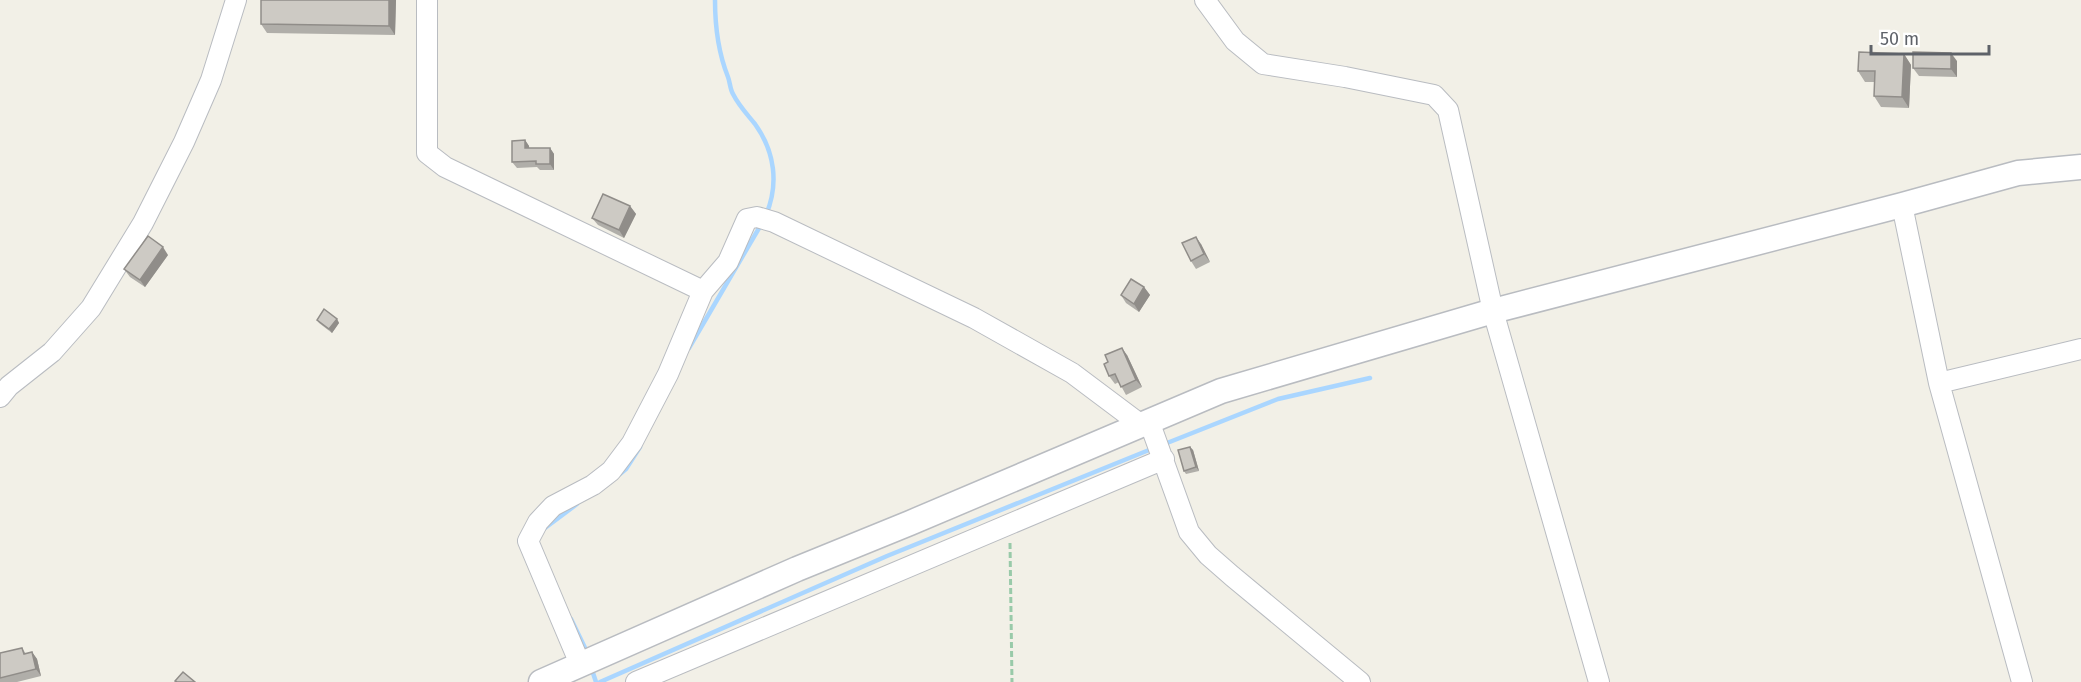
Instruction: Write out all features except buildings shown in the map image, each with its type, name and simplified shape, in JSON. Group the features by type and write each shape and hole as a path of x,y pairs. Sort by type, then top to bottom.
{"street":[{"path":"0,397 9,386 52,352 91,308 143,223 184,142 211,80 236,0"},
{"path":"427,0 427,153 445,168 703,291"},
{"path":"1205,0 1235,41 1263,64 1434,94 1448,110 1493,311 1599,682"},
{"path":"541,682 797,569 1147,426 1221,391 1493,311 2018,173 2081,167"},
{"path":"1902,205 1939,383 2022,682"},
{"path":"580,664 528,541 538,522 553,506 594,485 611,471 632,443 668,374 703,291 728,262 747,219 765,219 974,318 1072,373 1147,426 1162,455 1189,532 1208,555 1360,682"},
{"path":"1939,383 2081,349"},
{"path":"636,682 1010,526 1162,455"}],"path":[{"path":"1010,526 1012,682"}],"waterway":[{"path":"715,0 718,39 731,90 762,135 771,157 773,192 766,215"},
{"path":"689,348 762,223"},
{"path":"1162,445 1278,399 1370,378"},
{"path":"620,474 626,469 640,447"},
{"path":"600,682 887,556 1154,448"},
{"path":"545,528 577,504"},
{"path":"571,619 587,652"},
{"path":"593,673 596,682"}]}
